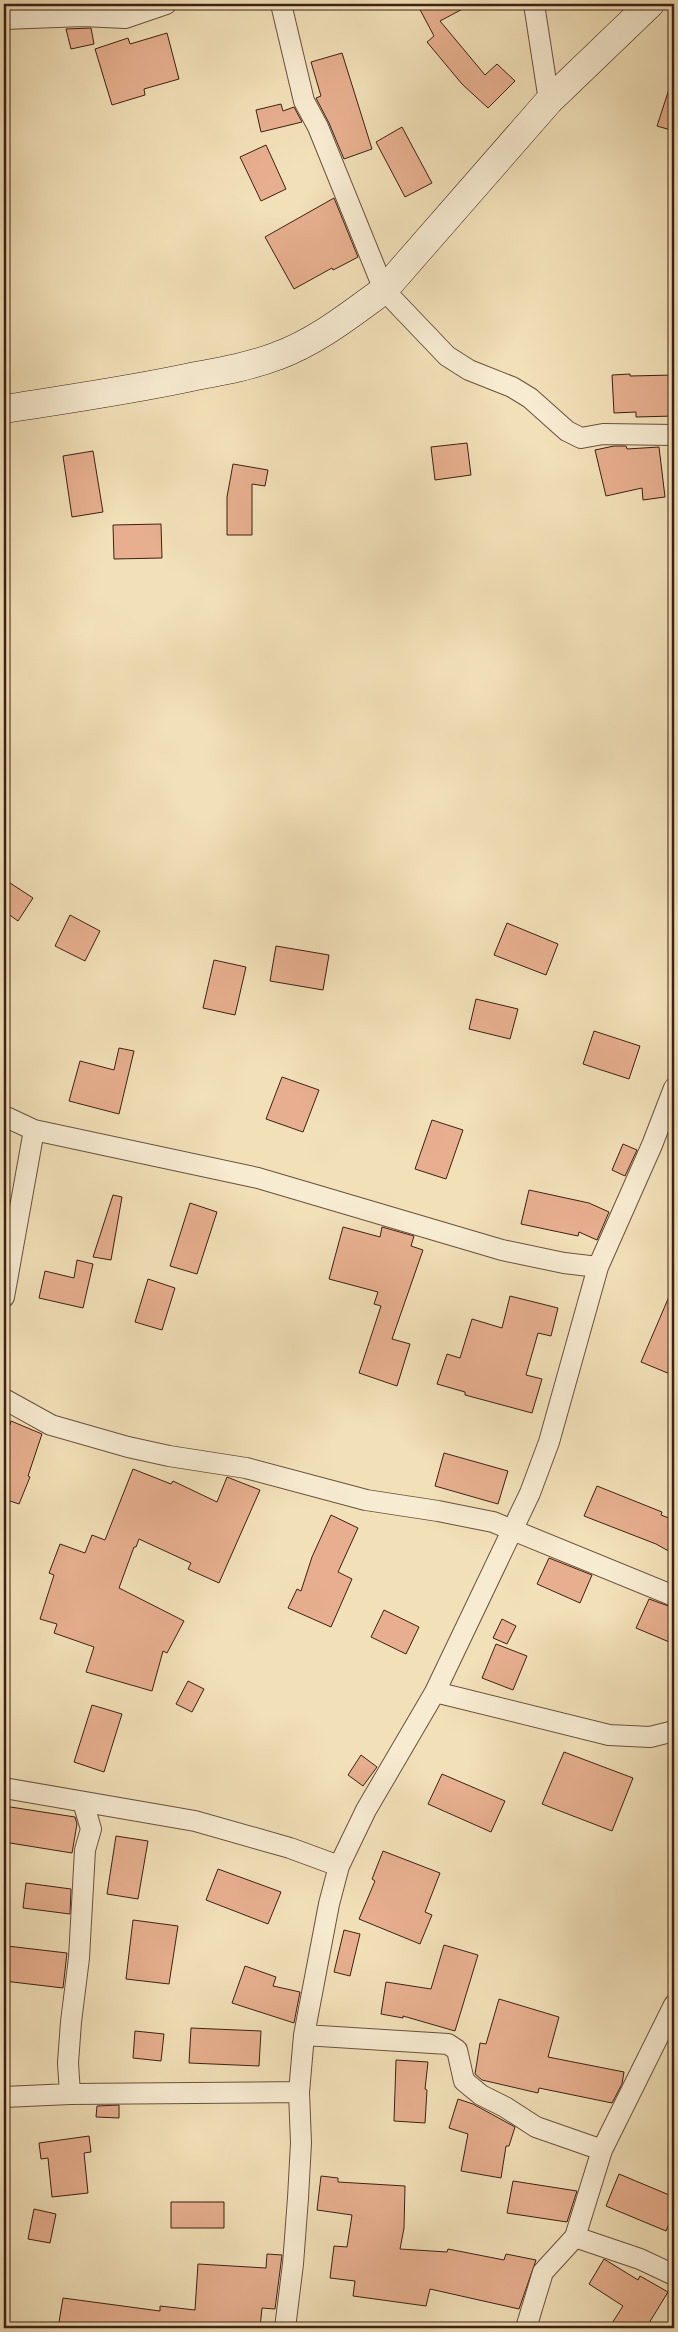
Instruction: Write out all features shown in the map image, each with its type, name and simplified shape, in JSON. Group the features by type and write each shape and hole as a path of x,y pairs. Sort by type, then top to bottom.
{"street":[{"path":"281,4 304,101 318,127 384,290 447,356 469,370 512,387 530,398 567,431 581,438 602,434 674,435"},
{"path":"534,4 549,101"},
{"path":"4,410 166,383 247,366 279,356 314,337 384,290 549,101 650,4"},
{"path":"4,19 83,16 124,18 154,6"},
{"path":"285,2328 293,2264 298,2198 301,2143 299,2092 304,2035 329,1904 339,1866 366,1810 435,1692 530,1493 549,1442 598,1267 652,1145 674,1088"},
{"path":"4,1116 34,1130 258,1178 502,1250 564,1264 598,1267"},
{"path":"4,1297 34,1130"},
{"path":"4,1399 51,1425 119,1444 169,1456 246,1468 366,1500 466,1516 512,1529 674,1596"},
{"path":"435,1692 609,1735 650,1737 674,1731"},
{"path":"4,1788 195,1822 290,1848 339,1866"},
{"path":"70,2094 68,2063 71,2022 80,1948 85,1850 91,1829 83,1802"},
{"path":"526,2328 543,2272 575,2236 602,2150 674,2005"},
{"path":"304,2035 448,2044 457,2050 464,2081 480,2095 505,2107 536,2127 602,2150"},
{"path":"4,2097 70,2094 299,2092"},
{"path":"575,2236 640,2259 674,2275"}],"building":[{"path":"417,4 472,4 440,21 485,75 497,64 515,81 488,108 462,84 427,42 434,36"},
{"path":"91,28 94,44 71,49 66,29"},
{"path":"167,33 179,79 144,89 145,95 112,105 95,49 128,38 130,44"},
{"path":"342,53 372,149 344,159 316,98 321,96 311,62"},
{"path":"671,83 674,83 674,131 657,126"},
{"path":"281,104 283,111 294,107 302,122 261,132 256,110"},
{"path":"402,127 432,183 405,197 376,142"},
{"path":"266,145 286,189 261,201 240,157"},
{"path":"334,198 358,257 333,270 332,268 294,289 265,237"},
{"path":"630,374 630,376 674,375 674,416 636,417 636,412 614,413 612,375"},
{"path":"467,443 471,475 435,480 431,447"},
{"path":"614,446 626,446 627,449 659,447 665,497 643,500 642,488 606,496 595,450"},
{"path":"93,451 103,512 72,517 63,456"},
{"path":"233,464 268,470 265,486 252,484 252,535 227,535 227,497"},
{"path":"161,524 162,558 114,559 113,525"},
{"path":"4,879 33,898 18,921 4,911"},
{"path":"70,915 100,931 85,961 55,946"},
{"path":"507,923 558,944 546,975 494,955"},
{"path":"276,946 329,955 323,990 270,981"},
{"path":"214,960 246,967 235,1015 203,1008"},
{"path":"476,999 518,1009 510,1039 469,1029"},
{"path":"594,1031 640,1046 629,1079 583,1064"},
{"path":"119,1048 134,1051 119,1114 69,1101 80,1061 114,1070"},
{"path":"282,1077 319,1090 303,1132 266,1119"},
{"path":"432,1120 463,1130 446,1179 415,1169"},
{"path":"623,1144 637,1150 625,1176 612,1170"},
{"path":"529,1190 589,1203 609,1212 597,1240 579,1232 578,1236 521,1224"},
{"path":"113,1195 122,1197 111,1260 93,1257"},
{"path":"190,1203 217,1212 197,1274 170,1266"},
{"path":"343,1227 380,1237 382,1227 414,1236 411,1246 423,1250 392,1339 410,1344 397,1386 359,1373 381,1306 374,1304 378,1292 329,1279"},
{"path":"77,1260 93,1264 83,1308 39,1298 45,1271 74,1278"},
{"path":"148,1279 175,1288 162,1330 135,1322"},
{"path":"674,1285 674,1364 670,1374 641,1362"},
{"path":"510,1296 558,1308 551,1336 538,1333 526,1375 542,1379 532,1413 465,1395 465,1392 437,1384 447,1354 460,1358 472,1319 502,1328"},
{"path":"11,1421 42,1434 28,1476 30,1477 19,1504 4,1499 4,1443"},
{"path":"444,1453 508,1471 498,1504 435,1486"},
{"path":"133,1469 171,1484 173,1481 217,1502 227,1477 260,1490 219,1583 188,1569 191,1563 139,1539 136,1547 134,1547 119,1588 184,1621 167,1653 163,1651 152,1691 86,1672 94,1647 54,1633 57,1624 40,1619 54,1575 49,1573 60,1544 85,1553 92,1535 105,1540"},
{"path":"597,1486 662,1512 661,1515 674,1520 674,1554 656,1544 584,1516"},
{"path":"331,1515 358,1528 338,1572 352,1579 331,1627 288,1608 297,1589 301,1591 312,1557"},
{"path":"549,1558 592,1575 580,1603 537,1584"},
{"path":"649,1599 674,1608 674,1644 636,1628"},
{"path":"384,1610 419,1627 406,1654 371,1637"},
{"path":"502,1619 516,1626 507,1644 493,1638"},
{"path":"496,1644 527,1656 513,1690 482,1678"},
{"path":"188,1681 204,1689 192,1712 176,1704"},
{"path":"92,1705 122,1714 104,1772 74,1762"},
{"path":"564,1752 633,1778 612,1831 542,1804"},
{"path":"361,1755 377,1767 363,1786 348,1775"},
{"path":"442,1774 505,1801 491,1832 428,1804"},
{"path":"4,1806 75,1817 77,1824 72,1853 4,1842"},
{"path":"116,1836 148,1841 138,1899 107,1894"},
{"path":"383,1851 440,1873 425,1912 432,1915 420,1944 359,1919 375,1881 372,1879"},
{"path":"218,1869 281,1892 268,1924 206,1900"},
{"path":"26,1883 71,1889 70,1914 23,1908"},
{"path":"133,1920 178,1926 169,1984 126,1979"},
{"path":"344,1930 360,1934 350,1976 334,1972"},
{"path":"444,1945 478,1955 455,2031 403,2016 403,2018 381,2014 386,1982 431,1989"},
{"path":"7,1946 67,1953 63,1988 4,1981"},
{"path":"245,1966 276,1977 273,1986 300,1992 294,2023 232,2003"},
{"path":"499,1999 559,2017 548,2057 624,2072 622,2084 612,2103 539,2088 538,2093 482,2080 475,2074 480,2043 486,2044"},
{"path":"191,2028 261,2031 259,2066 189,2063"},
{"path":"135,2031 164,2034 161,2061 133,2058"},
{"path":"396,2060 428,2062 425,2089 427,2090 425,2123 394,2121"},
{"path":"458,2099 473,2104 515,2127 509,2146 506,2146 501,2178 461,2171 468,2134 449,2128"},
{"path":"119,2105 119,2118 96,2117 97,2106"},
{"path":"89,2136 91,2152 84,2153 88,2193 52,2197 48,2158 41,2159 39,2143"},
{"path":"619,2174 674,2197 674,2212 666,2231 606,2206"},
{"path":"321,2176 338,2178 338,2182 405,2186 404,2228 400,2249 447,2252 448,2249 504,2260 506,2254 536,2260 519,2309 430,2289 426,2306 353,2296 355,2281 330,2278 334,2246 347,2247 352,2215 317,2210"},
{"path":"513,2181 577,2191 567,2222 507,2213"},
{"path":"171,2202 224,2202 224,2228 171,2228"},
{"path":"34,2209 56,2214 50,2243 28,2239"},
{"path":"267,2254 282,2255 275,2309 262,2308 260,2328 58,2328 63,2298 160,2311 160,2306 195,2310 198,2264 266,2268"},
{"path":"604,2259 638,2280 640,2276 668,2292 646,2328 609,2328 623,2306 589,2284"}]}
